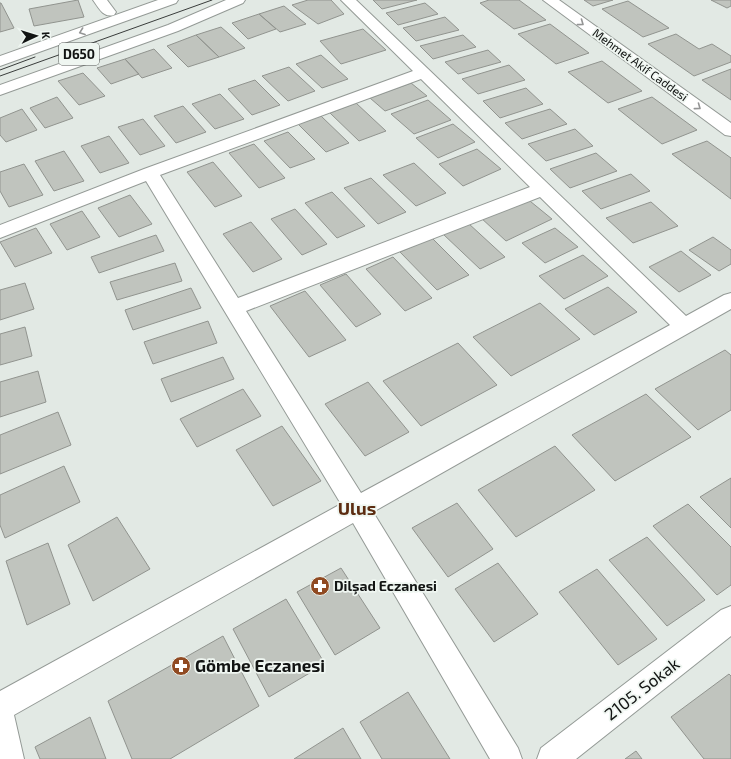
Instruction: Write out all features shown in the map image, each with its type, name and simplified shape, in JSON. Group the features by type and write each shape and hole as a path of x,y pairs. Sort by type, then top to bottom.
{"main road":[{"path":"100,0 109,12"},
{"path":"0,48 148,0"},
{"name":"D650","path":"0,61 171,0"},
{"path":"0,90 173,28 237,0"},
{"name":"D650","path":"0,83 159,25 237,0"},
{"path":"348,0 684,326"},
{"name":"Mehmet Akif Caddesi","path":"550,0 731,130"},
{"path":"0,232 150,173 423,73"},
{"path":"150,173 357,508 507,759"},
{"path":"233,308 543,189"},
{"path":"0,706 731,300"},
{"name":"2105. Sokak","path":"552,759 729,623"},
{"path":"0,715 9,759"}],"building":[{"path":"78,0 84,17 34,26 29,9"},
{"path":"308,0 331,0 344,14 318,24 292,5"},
{"path":"373,0 417,0 382,9"},
{"path":"489,0 519,0 546,20 514,29 480,3"},
{"path":"584,0 613,0 593,6"},
{"path":"711,0 731,0 731,6 727,8"},
{"path":"628,1 669,28 643,37 602,9"},
{"path":"0,3 14,28 0,32"},
{"path":"425,3 438,14 398,25 386,13"},
{"path":"284,6 306,24 280,32 259,14"},
{"path":"259,14 276,29 248,39 232,23"},
{"path":"445,17 459,30 416,41 403,28"},
{"path":"550,24 589,53 556,64 518,34"},
{"path":"221,27 245,48 219,57 196,35"},
{"path":"363,29 386,50 341,64 320,41"},
{"path":"676,34 699,49 712,44 731,56 731,62 694,76 648,44"},
{"path":"196,35 219,57 188,67 167,46"},
{"path":"463,35 476,47 433,59 420,46"},
{"path":"154,49 172,68 142,78 125,59"},
{"path":"488,50 501,62 458,74 445,62"},
{"path":"321,55 348,79 322,88 296,64"},
{"path":"125,59 139,74 111,84 97,68"},
{"path":"602,61 642,91 608,103 568,72"},
{"path":"509,65 525,80 478,94 462,79"},
{"path":"289,67 315,91 288,101 262,76"},
{"path":"731,69 731,100 702,80"},
{"path":"83,73 105,96 79,105 58,81"},
{"path":"255,80 280,105 252,115 228,89"},
{"path":"411,83 427,96 385,111 370,98"},
{"path":"526,88 543,104 500,118 483,101"},
{"path":"220,94 244,119 215,129 192,104"},
{"path":"57,97 73,118 45,128 30,108"},
{"path":"652,97 697,130 662,144 618,109"},
{"path":"428,100 451,120 414,134 391,114"},
{"path":"356,103 386,131 359,141 330,113"},
{"path":"183,106 206,132 176,143 154,116"},
{"path":"22,109 37,130 6,142 0,135 0,118"},
{"path":"550,109 567,124 522,139 505,123"},
{"path":"321,116 349,143 326,152 298,124"},
{"path":"143,119 165,146 140,155 118,127"},
{"path":"453,124 475,142 438,158 416,138"},
{"path":"575,129 593,146 546,161 528,144"},
{"path":"288,132 315,159 290,168 264,141"},
{"path":"109,136 129,163 100,173 81,146"},
{"path":"707,141 731,158 731,199 672,154"},
{"path":"254,144 285,178 259,188 229,153"},
{"path":"477,149 501,169 463,186 439,164"},
{"path":"64,151 84,181 54,191 35,161"},
{"path":"596,153 617,171 570,188 550,169"},
{"path":"213,162 242,196 215,207 187,172"},
{"path":"414,163 446,193 416,206 383,175"},
{"path":"24,164 43,195 9,207 0,191 0,172"},
{"path":"631,174 650,191 601,209 582,191"},
{"path":"371,178 406,212 378,224 344,188"},
{"path":"332,192 365,226 337,238 305,203"},
{"path":"130,195 152,224 119,237 98,208"},
{"path":"525,197 552,219 506,241 480,217"},
{"path":"651,202 678,226 633,243 606,218"},
{"path":"295,209 327,244 302,255 271,219"},
{"path":"82,211 100,237 67,250 50,224"},
{"path":"251,222 282,259 253,272 223,234"},
{"path":"468,223 505,257 480,269 443,234"},
{"path":"36,228 52,253 15,267 0,242"},
{"path":"555,228 578,247 545,263 522,243"},
{"path":"156,235 164,251 99,273 91,257"},
{"path":"713,237 731,250 731,264 719,271 689,250"},
{"path":"432,238 469,275 437,290 400,252"},
{"path":"681,251 711,275 679,292 649,267"},
{"path":"583,255 608,276 564,299 539,276"},
{"path":"393,257 432,298 405,311 366,269"},
{"path":"175,263 182,281 117,300 110,282"},
{"path":"346,274 381,314 356,327 320,285"},
{"path":"25,283 34,309 0,320 0,290"},
{"path":"608,287 637,312 594,335 565,309"},
{"path":"191,288 201,308 133,330 125,310"},
{"path":"305,291 346,340 309,357 270,306"},
{"path":"540,303 580,339 511,376 473,337"},
{"path":"208,321 217,343 153,364 144,342"},
{"path":"25,327 32,356 0,365 0,334"},
{"path":"458,343 497,385 421,426 383,381"},
{"path":"725,350 731,355 731,410 698,430 655,389"},
{"path":"223,357 234,379 171,402 161,379"},
{"path":"38,371 46,402 0,417 0,382"},
{"path":"368,382 409,432 365,456 325,404"},
{"path":"243,389 261,416 197,447 180,419"},
{"path":"646,394 691,437 615,481 572,435"},
{"path":"58,412 71,445 0,474 0,435"},
{"path":"282,426 321,481 273,506 236,450"},
{"path":"555,446 595,490 516,537 478,490"},
{"path":"64,466 80,502 5,538 0,525 0,495"},
{"path":"731,478 731,528 700,497"},
{"path":"457,503 493,549 448,577 412,528"},
{"path":"688,504 731,547 731,585 717,595 653,526"},
{"path":"117,517 150,569 93,601 68,545"},
{"path":"647,537 705,600 667,626 609,560"},
{"path":"48,543 70,604 27,625 6,561"},
{"path":"498,563 538,614 494,642 455,589"},
{"path":"341,568 380,628 335,655 297,592"},
{"path":"597,569 657,639 618,665 559,592"},
{"path":"286,599 325,664 269,697 233,629"},
{"path":"223,636 259,706 170,759 132,759 108,701"},
{"path":"729,674 731,676 731,759 704,759 671,717"},
{"path":"408,692 450,759 382,759 360,722"},
{"path":"90,717 106,759 40,759 35,747"},
{"path":"343,728 361,759 294,759"},
{"path":"636,751 642,759 625,759"}],"tram line":[{"path":"0,76 212,0"},
{"path":"0,70 35,57"}],"place":[{"name":"Dilşad Eczanesi","path":"320,586"},
{"name":"Gömbe Eczanesi","path":"181,666"}],"district":[{"name":"Ulus","path":"357,509"}]}
